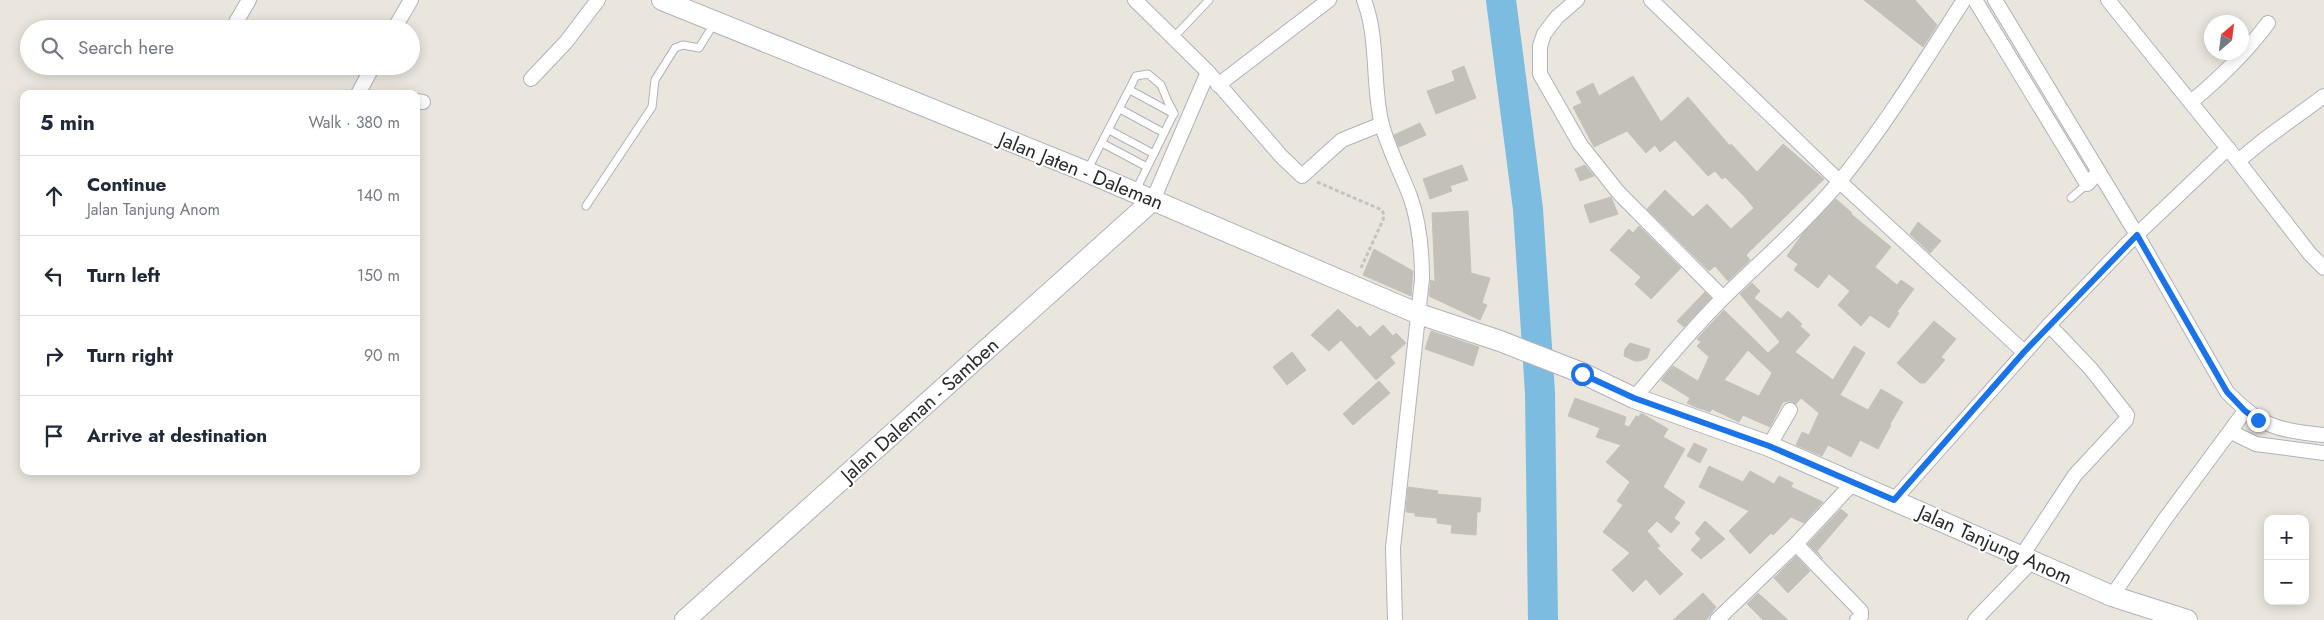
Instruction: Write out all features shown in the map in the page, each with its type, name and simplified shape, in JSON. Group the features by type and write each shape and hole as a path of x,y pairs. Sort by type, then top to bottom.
{"main road":[{"name":"Jalan Jaten - Daleman","path":"662,0 1087,172 1419,314 1500,341 1582,374"},
{"name":"Jalan Daleman - Samben","path":"685,620 1153,200"},
{"name":"Jalan Tanjung Anom","path":"1582,374 1634,398 1769,446 2112,596 2187,620"}],"street":[{"path":"237,20 249,0"},
{"path":"399,20 411,0"},
{"path":"531,79 566,42 598,0"},
{"path":"1135,0 1208,72 1282,157 1302,176 1342,140 1382,124"},
{"path":"1218,85 1329,0"},
{"path":"1364,0 1372,33 1382,124 1410,195 1419,230 1422,279 1393,548 1395,620"},
{"path":"1577,0 1558,17 1544,34 1540,46 1540,74 1580,144 1618,192 1723,298"},
{"path":"1651,0 1839,182 2024,352"},
{"path":"1634,398 1682,341 1723,298 1787,238 1839,182 1889,116 1964,0"},
{"path":"1975,0 2045,99 2227,392 2243,413 2274,427 2291,432 2324,435"},
{"path":"1995,0 2045,99"},
{"path":"2108,0 2228,148 2310,254 2324,268"},
{"path":"2191,102 2224,75 2250,48 2268,23"},
{"path":"1153,200 1208,72"},
{"path":"360,90 368,75"},
{"path":"2238,161 2324,96"},
{"path":"1894,500 2049,325 2133,239 2228,148"},
{"path":"1975,620 2026,559 2075,475 2126,420 2127,415 2091,370 2049,325"},
{"path":"1769,446 1790,410"},
{"path":"2112,596 2165,519 2243,413"},
{"path":"2232,429 2256,444 2324,453"},
{"path":"1717,620 1796,544 1853,482"},
{"path":"1796,544 1861,611 1861,616 1857,620"}],"lane":[{"path":"1174,37 1210,0"},
{"path":"586,206 652,107 655,80 675,48 683,45 699,48 715,22"},
{"path":"1087,172 1136,76 1148,74 1161,84 1168,102 1174,110 1174,114 1134,193"},
{"path":"1130,90 1174,114"},
{"path":"1120,109 1164,133"},
{"path":"1109,130 1154,154"},
{"path":"1102,143 1147,167"},
{"path":"2071,198 2093,178"}],"path":[{"path":"1302,176 1382,210 1383,220 1353,287"}],"building":[{"path":"1864,0 1915,0 1937,25 1923,47"},
{"path":"1464,66 1476,98 1436,114 1427,91 1455,81 1452,71"},
{"path":"1633,76 1661,122 1688,97 1730,146 1731,144 1757,172 1783,144 1824,179 1746,255 1750,260 1728,281 1715,266 1709,271 1647,209 1665,190 1693,217 1707,204 1731,229 1754,208 1743,195 1725,177 1722,179 1715,171 1708,176 1675,140 1660,152 1655,145 1646,153 1627,131 1594,147 1573,107 1582,103 1576,92 1593,83 1599,96"},
{"path":"1420,123 1426,135 1399,147 1394,135"},
{"path":"1462,165 1468,180 1450,186 1452,191 1430,199 1423,179"},
{"path":"1585,165 1594,176 1580,181 1575,169"},
{"path":"1611,197 1618,214 1590,223 1584,205"},
{"path":"1836,199 1891,247 1875,267 1897,285 1901,280 1914,289 1897,312 1899,313 1889,328 1870,315 1861,326 1838,305 1850,291 1829,274 1818,288 1794,270 1798,264 1787,256 1803,233"},
{"path":"1468,211 1471,273 1490,278 1482,303 1487,305 1480,320 1429,296 1431,280 1435,282 1432,213"},
{"path":"1918,222 1941,241 1930,253 1910,234"},
{"path":"1639,226 1681,268 1651,299 1635,284 1641,277 1610,250 1629,229 1633,233"},
{"path":"1374,249 1413,271 1411,296 1363,275"},
{"path":"1752,283 1760,291 1754,298 1781,319 1788,311 1802,324 1800,326 1810,335 1795,352 1833,380 1854,346 1865,353 1840,395 1868,410 1881,389 1903,402 1878,449 1860,440 1851,457 1828,445 1822,456 1796,445 1802,432 1809,435 1819,413 1801,398 1796,404 1791,401 1783,402 1770,427 1743,415 1739,422 1712,409 1710,412 1693,406 1687,403 1690,398 1661,380 1673,366 1698,381 1709,357 1697,346 1701,342 1697,339 1724,310 1768,353 1780,342 1740,294","holes":["1748,350 1772,373 1759,396 1724,380"]},
{"path":"1705,292 1711,298 1684,327 1677,321"},
{"path":"1338,309 1357,328 1360,326 1370,337 1383,325 1393,336 1396,333 1406,343 1390,357 1395,363 1376,380 1341,340 1329,351 1311,335"},
{"path":"1934,321 1956,339 1941,357 1945,360 1925,383 1920,383 1897,363"},
{"path":"1431,331 1479,347 1473,366 1425,349"},
{"path":"1630,343 1650,349 1647,358 1635,361 1624,356 1625,349"},
{"path":"1292,352 1306,370 1287,385 1273,367"},
{"path":"1379,381 1390,393 1353,425 1343,414"},
{"path":"1575,398 1626,417 1624,425 1629,427 1636,416 1639,417 1641,413 1668,429 1663,437 1685,449 1663,487 1685,502 1674,518 1680,523 1671,533 1657,521 1647,531 1660,546 1657,548 1683,574 1660,595 1646,579 1633,592 1612,570 1630,553 1603,532 1623,505 1617,501 1630,482 1606,462 1621,445 1596,437 1600,428 1568,416"},
{"path":"1694,443 1707,449 1700,463 1687,456"},
{"path":"1709,466 1743,482 1750,471 1774,484 1779,476 1793,483 1791,487 1823,502 1804,523 1791,517 1773,535 1771,533 1750,554 1729,531 1749,511 1699,487"},
{"path":"1408,487 1438,491 1437,494 1481,498 1480,512 1477,512 1476,535 1451,533 1452,525 1437,523 1437,518 1415,516 1415,513 1406,512"},
{"path":"1841,509 1848,515 1817,551 1823,559 1808,544"},
{"path":"1705,521 1725,539 1701,559 1691,550 1701,539 1695,533"},
{"path":"1796,556 1810,571 1788,593 1774,578"},
{"path":"1703,593 1716,607 1706,620 1673,620"},
{"path":"1758,593 1788,620 1763,620 1747,604"}],"waterway":[{"path":"1501,0 1528,209 1540,393 1543,620"}],"route":[{"path":"1582,374 1634,398 1769,446 1894,500 2024,352 2137,235 2227,392 2245,411 2258,420"}]}
